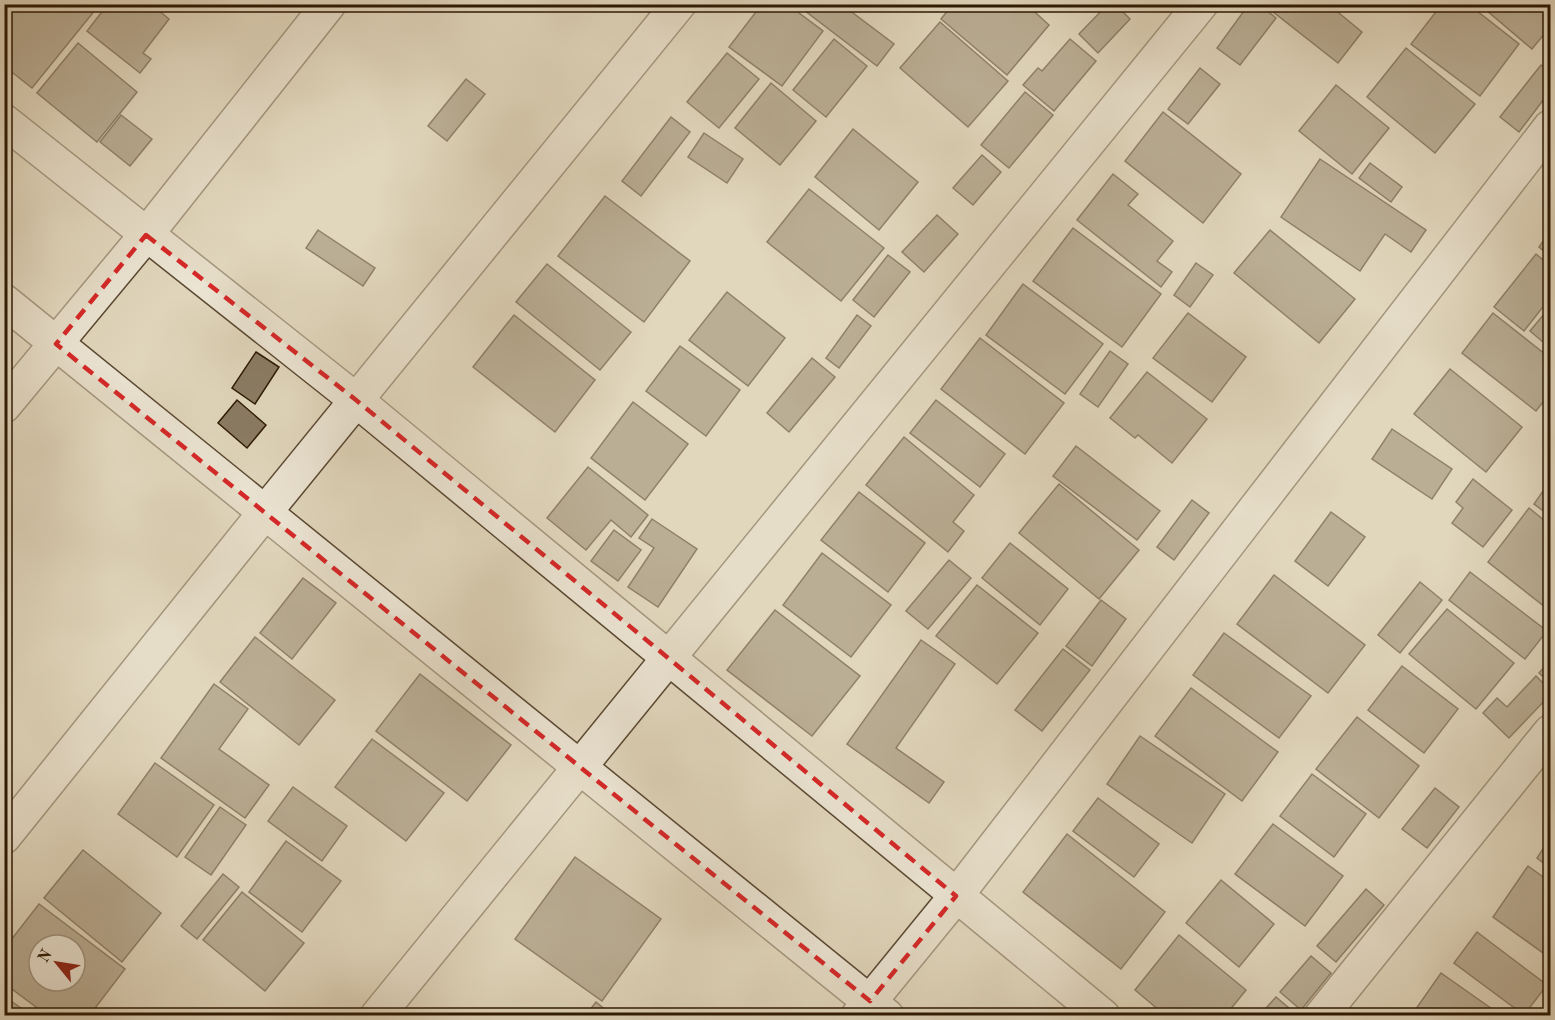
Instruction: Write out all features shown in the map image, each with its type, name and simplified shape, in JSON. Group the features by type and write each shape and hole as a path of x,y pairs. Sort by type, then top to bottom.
{"street":[{"path":"4,406 146,235 328,4"},
{"path":"4,837 356,399 679,4"},
{"path":"377,1016 1201,4"},
{"path":"4,121 356,399 1103,1016"},
{"path":"4,301 579,766 872,1011 956,896 1551,127"},
{"path":"1321,1016 1551,732"}],"highlighted area":[{"path":"146,235 356,400 956,896 870,1001 56,344"}],"building":[{"path":"4,4 100,4 32,88 4,66"},
{"path":"108,4 151,4 169,19 143,53 151,59 140,73 87,31"},
{"path":"762,4 787,4 823,31 782,86 729,47"},
{"path":"796,4 841,4 894,44 877,66"},
{"path":"953,4 1026,4 1049,25 1007,75 941,19"},
{"path":"1108,4 1115,4 1130,19 1098,53 1079,34"},
{"path":"1249,4 1259,4 1276,18 1240,65 1217,48"},
{"path":"1263,4 1328,4 1362,32 1338,63"},
{"path":"1442,4 1468,4 1519,44 1480,96 1411,44"},
{"path":"1479,4 1541,4 1550,12 1550,27 1532,49"},
{"path":"940,22 1008,81 968,127 900,68"},
{"path":"834,39 867,66 826,117 793,90"},
{"path":"1070,39 1096,61 1054,111 1023,85 1038,68 1042,71"},
{"path":"78,43 137,92 97,142 37,93"},
{"path":"1406,48 1475,104 1435,153 1367,97"},
{"path":"727,53 759,79 719,128 687,102"},
{"path":"1541,65 1550,72 1550,91 1519,132 1500,117"},
{"path":"1200,68 1220,84 1188,124 1168,109"},
{"path":"466,79 485,94 447,141 428,126"},
{"path":"771,83 816,121 780,165 735,128"},
{"path":"1336,85 1389,128 1352,174 1299,131"},
{"path":"1025,92 1053,115 1009,168 981,145"},
{"path":"1163,112 1241,174 1203,223 1125,161"},
{"path":"121,115 152,139 130,166 100,142"},
{"path":"671,117 690,132 641,196 622,181"},
{"path":"853,129 918,182 879,230 815,177"},
{"path":"704,133 743,159 727,183 688,157"},
{"path":"982,155 1001,172 973,205 953,188"},
{"path":"1320,159 1426,230 1411,252 1385,234 1360,271 1281,217"},
{"path":"1370,163 1402,187 1391,202 1359,178"},
{"path":"1113,174 1138,194 1128,205 1173,241 1157,261 1172,272 1161,287 1077,220"},
{"path":"809,189 884,248 841,301 767,242"},
{"path":"605,196 690,261 644,322 558,256"},
{"path":"937,215 958,234 924,272 902,252"},
{"path":"1073,228 1161,294 1122,347 1033,281"},
{"path":"318,230 375,268 363,286 306,248"},
{"path":"1270,230 1355,299 1319,343 1234,273"},
{"path":"1550,231 1550,256 1539,247"},
{"path":"1536,254 1550,266 1550,298 1524,331 1494,307"},
{"path":"888,255 910,272 874,317 853,300"},
{"path":"1196,263 1213,275 1190,307 1174,295"},
{"path":"547,264 631,332 600,370 516,302"},
{"path":"1023,284 1103,344 1065,394 986,335"},
{"path":"727,292 785,338 748,386 689,340"},
{"path":"1550,307 1550,348 1530,331"},
{"path":"1188,313 1246,357 1212,402 1153,358"},
{"path":"1493,313 1550,358 1550,393 1536,411 1462,353"},
{"path":"514,315 595,380 555,432 473,367"},
{"path":"857,315 871,326 839,368 826,358"},
{"path":"980,338 1064,403 1025,454 941,389"},
{"path":"680,346 740,390 706,436 646,391"},
{"path":"1110,351 1128,364 1098,407 1080,394"},
{"path":"256,352 279,367 255,404 232,388"},
{"path":"812,358 835,377 789,432 767,413"},
{"path":"1450,369 1522,427 1486,472 1414,414"},
{"path":"1147,372 1207,419 1172,463 1138,435 1135,438 1110,418"},
{"path":"237,400 266,425 247,448 218,423"},
{"path":"936,400 1005,454 980,487 910,433"},
{"path":"633,402 688,444 645,500 591,458"},
{"path":"1392,429 1452,469 1432,499 1372,459"},
{"path":"904,437 974,495 953,522 964,531 948,552 866,485"},
{"path":"1076,446 1160,511 1137,540 1053,476"},
{"path":"588,467 648,515 631,537 611,520 586,550 547,518"},
{"path":"1473,479 1512,510 1483,547 1452,523 1463,508 1456,502"},
{"path":"1550,481 1550,516 1534,504"},
{"path":"1059,484 1139,550 1099,599 1019,533"},
{"path":"859,492 925,543 888,592 821,540"},
{"path":"1192,500 1209,513 1174,560 1157,547"},
{"path":"1529,508 1550,525 1550,611 1488,562"},
{"path":"1331,512 1365,537 1328,586 1295,561"},
{"path":"652,519 697,549 658,607 628,587 654,548 639,538"},
{"path":"614,530 641,550 618,581 591,561"},
{"path":"1010,543 1068,589 1040,625 982,578"},
{"path":"822,553 891,605 851,657 783,605"},
{"path":"949,560 971,578 928,629 906,611"},
{"path":"1470,572 1547,631 1525,659 1449,600"},
{"path":"1274,575 1365,645 1328,693 1237,624"},
{"path":"303,578 336,603 292,659 260,633"},
{"path":"1420,582 1442,600 1400,653 1378,635"},
{"path":"977,585 1038,633 997,684 936,636"},
{"path":"1101,600 1126,619 1092,666 1066,646"},
{"path":"1447,609 1514,663 1476,709 1409,654"},
{"path":"775,610 860,676 812,736 727,670"},
{"path":"4,628 12,634 4,644"},
{"path":"1224,633 1311,696 1279,738 1193,675"},
{"path":"255,637 335,700 299,745 220,682"},
{"path":"921,640 955,664 896,748 944,782 929,803 847,744"},
{"path":"1063,649 1090,670 1042,731 1015,710"},
{"path":"1550,661 1550,683 1539,673"},
{"path":"1402,666 1458,709 1424,753 1368,710"},
{"path":"420,674 511,745 467,801 376,731"},
{"path":"1536,676 1550,690 1550,695 1509,738 1483,713 1497,698 1507,707"},
{"path":"214,684 248,709 219,749 269,785 245,818 161,758"},
{"path":"1191,688 1278,752 1242,801 1155,736"},
{"path":"1357,717 1419,766 1379,818 1316,769"},
{"path":"1140,736 1225,794 1192,843 1107,784"},
{"path":"372,739 444,793 406,841 335,787"},
{"path":"4,757 12,762 4,772"},
{"path":"155,763 214,805 177,857 118,814"},
{"path":"1312,774 1366,814 1334,857 1280,816"},
{"path":"293,787 347,826 322,861 268,821"},
{"path":"1435,788 1459,807 1427,848 1402,829"},
{"path":"1098,798 1159,844 1134,877 1073,831"},
{"path":"220,807 246,825 211,875 185,857"},
{"path":"1273,824 1343,876 1305,926 1235,874"},
{"path":"1067,834 1165,912 1121,969 1023,892"},
{"path":"1550,838 1550,868 1537,858"},
{"path":"286,841 341,881 302,932 249,892"},
{"path":"83,850 161,913 122,962 44,898"},
{"path":"575,857 661,919 602,1001 515,939"},
{"path":"1528,866 1550,882 1550,958 1493,917"},
{"path":"223,874 239,887 197,939 181,926"},
{"path":"1221,880 1274,924 1239,967 1186,923"},
{"path":"1366,889 1384,905 1336,962 1317,946"},
{"path":"242,892 304,943 265,991 203,940"},
{"path":"39,904 77,933 27,933 27,993 87,993 87,940 125,969 89,1016 48,1016 4,983 4,949"},
{"path":"1477,932 1547,985 1524,1015 1454,963"},
{"path":"1179,935 1246,990 1225,1016 1166,1016 1135,990"},
{"path":"1311,956 1331,973 1301,1010 1280,992"},
{"path":"1441,973 1502,1016 1411,1016"},
{"path":"4,996 32,1016 4,1016"},
{"path":"1276,997 1296,1014 1295,1016 1259,1016"},
{"path":"596,1002 613,1016 585,1016"},
{"path":"149,1009 158,1016 144,1016"}]}
